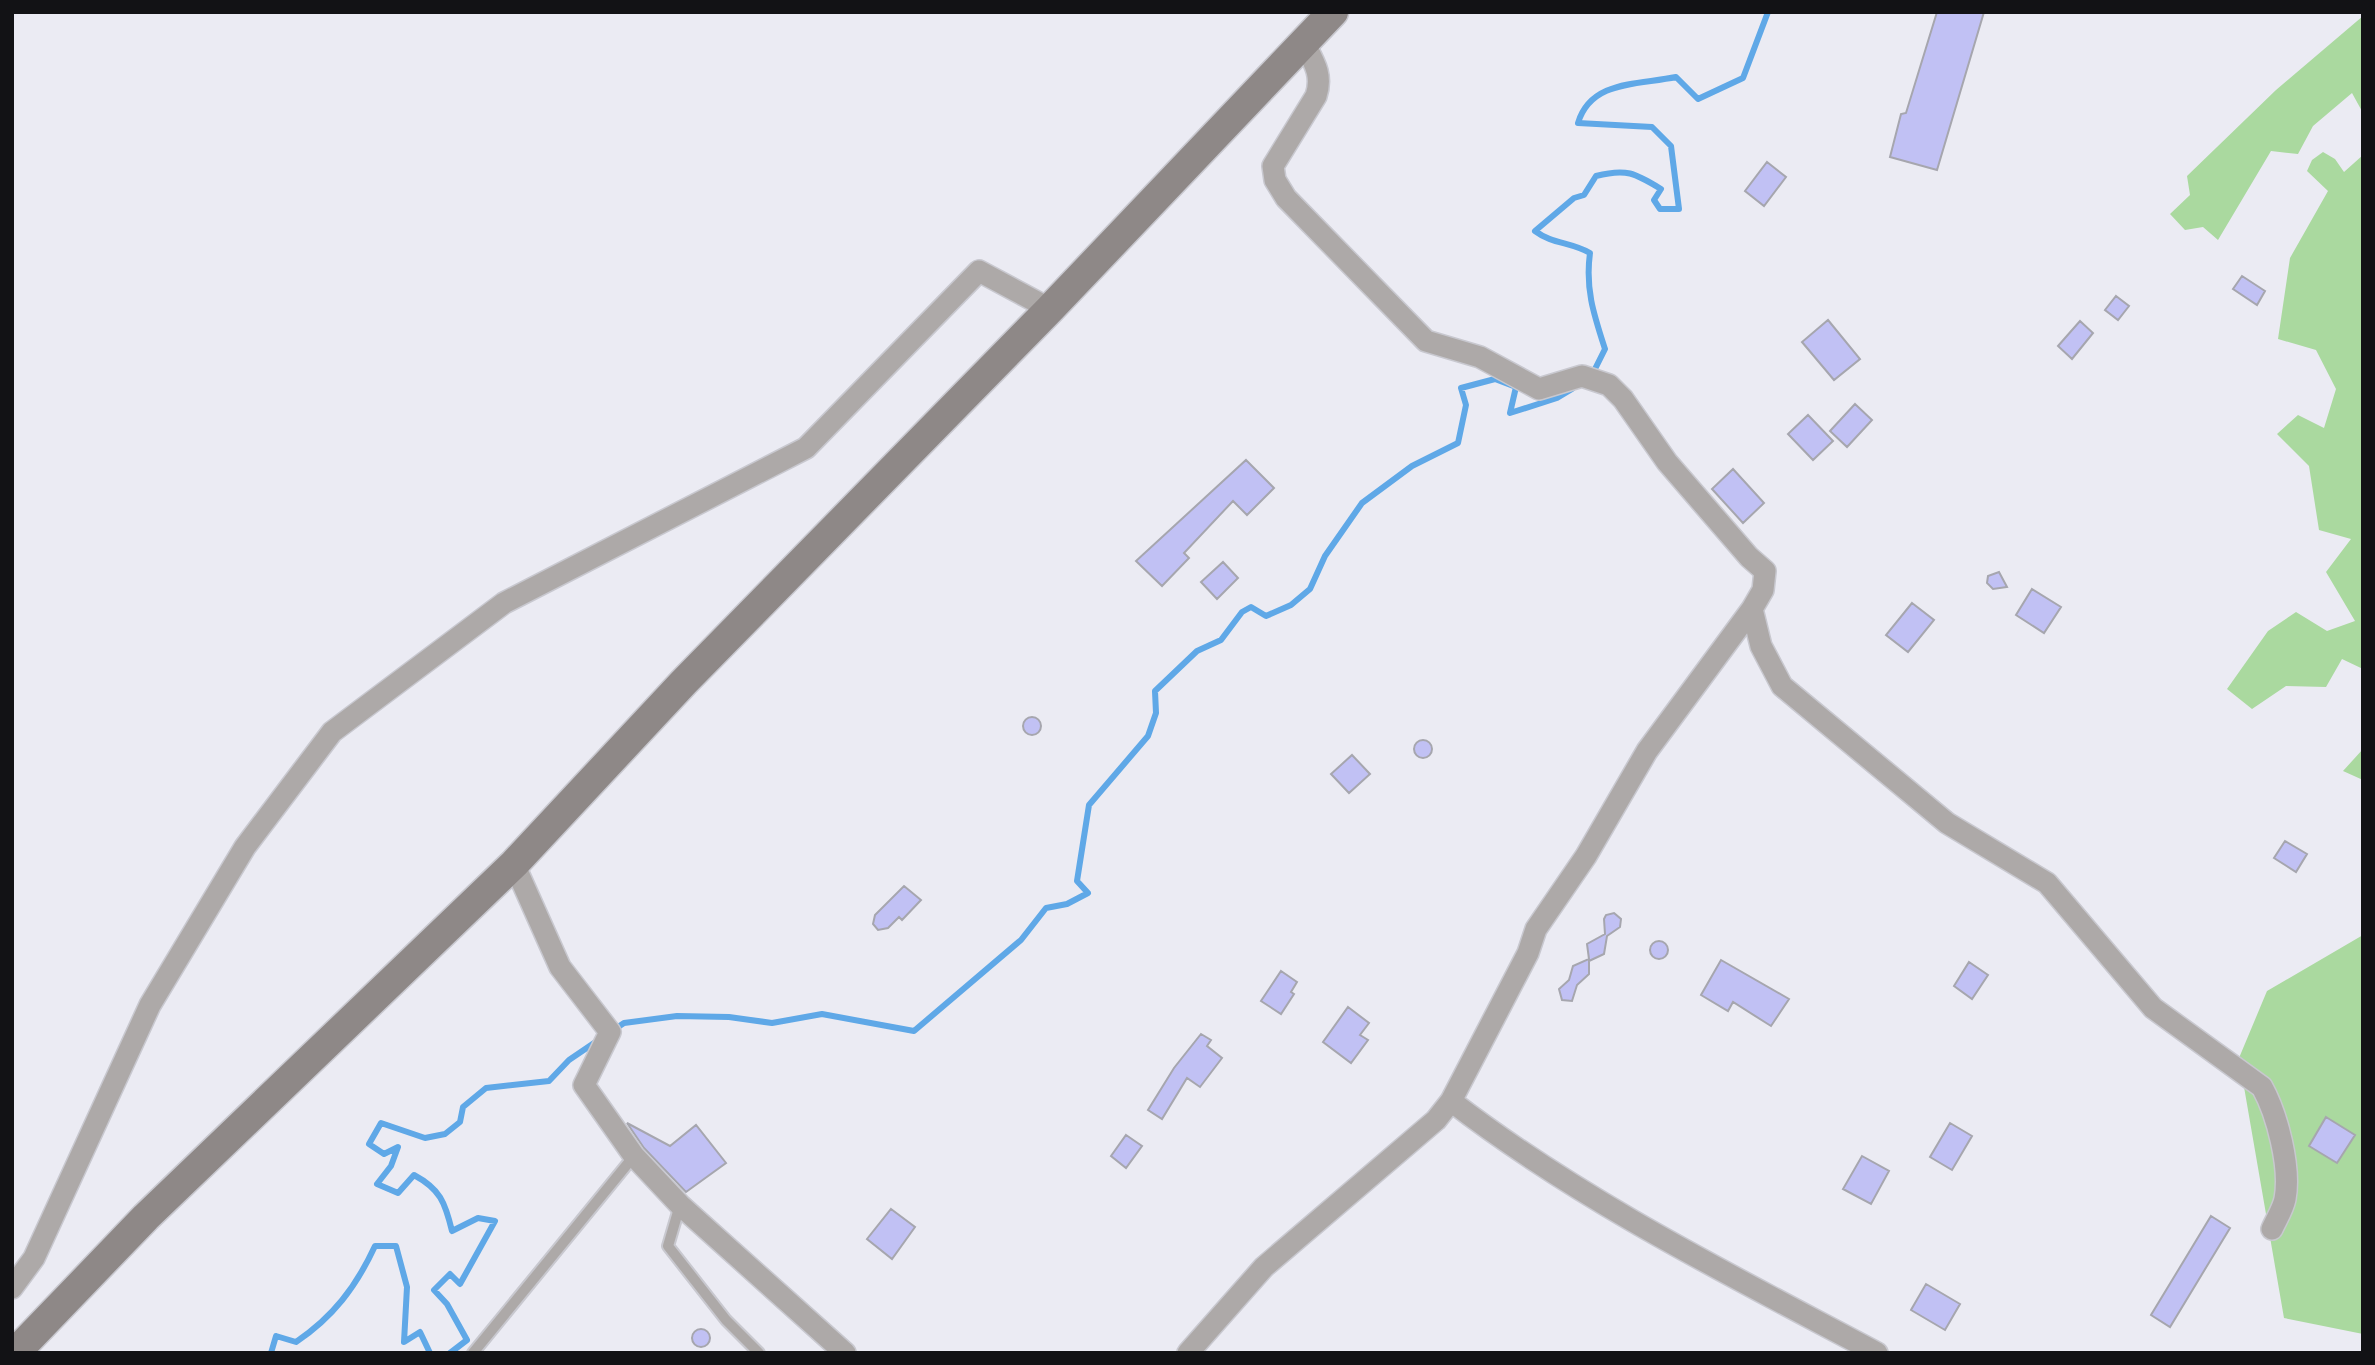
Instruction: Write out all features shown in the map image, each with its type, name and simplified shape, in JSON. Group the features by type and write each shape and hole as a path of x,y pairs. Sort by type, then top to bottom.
{"main road":[{"path":"15,1353 146,1217 514,864 684,682 1050,309 1333,12"}],"street":[{"path":"1188,1353 1264,1267 1436,1121 1451,1101 1528,953 1536,929 1586,856 1647,751 1752,609 1763,590 1765,571 1749,557 1667,462 1623,399 1609,385 1582,376 1539,389 1480,357 1455,352 1426,341 1286,198 1275,180 1273,166 1316,96 1320,83 1318,70 1304,43"},
{"path":"12,1288 34,1258 150,1005 245,847 332,732 503,603 806,448 979,271 1050,309"},
{"path":"1752,609 1761,646 1782,686 1947,823 2047,883 2152,1008 2262,1087 2269,1099 2284,1154 2285,1199 2272,1229"},
{"path":"514,864 560,967 610,1032 584,1085 634,1156 680,1205 845,1353"},
{"path":"1451,1101 1505,1142 1609,1206 1877,1353"}],"lane":[{"path":"473,1353 634,1156"},
{"path":"680,1205 668,1246 726,1321 759,1353"}],"green space":[{"path":"2363,16 2363,113 2352,93 2313,126 2298,154 2271,151 2218,240 2203,227 2185,230 2170,214 2190,195 2187,176 2276,90"},
{"path":"2323,152 2335,159 2344,172 2363,155 2363,669 2342,659 2326,687 2286,686 2252,709 2227,689 2268,631 2296,612 2327,631 2355,621 2326,572 2351,539 2319,530 2309,466 2277,434 2298,415 2324,428 2336,389 2316,350 2278,339 2290,258 2328,191 2307,171 2312,160"},
{"path":"2363,749 2363,780 2343,771"},
{"path":"2363,935 2363,1334 2284,1318 2239,1058 2267,991"}],"building":[{"path":"1937,12 1984,12 1937,170 1890,157 1901,114 1906,113"},
{"path":"1767,162 1786,177 1764,206 1745,191"},
{"path":"2242,276 2265,291 2257,305 2233,289"},
{"path":"2116,296 2129,306 2118,320 2105,310"},
{"path":"1828,320 1860,359 1834,380 1802,342"},
{"path":"2080,321 2093,333 2072,359 2058,346"},
{"path":"1855,404 1872,420 1847,447 1830,431"},
{"path":"1808,415 1833,441 1813,460 1788,434"},
{"path":"1246,460 1274,488 1247,515 1233,501 1184,553 1189,558 1162,586 1136,561"},
{"path":"1733,469 1764,503 1743,523 1712,489"},
{"path":"1223,562 1238,578 1217,599 1201,582"},
{"path":"1999,572 2007,587 1993,589 1987,583 1988,576"},
{"path":"2032,589 2061,607 2044,633 2016,615"},
{"path":"1912,603 1934,620 1908,652 1886,635"},
{"path":"1028,717 1036,717 1041,726 1039,733 1028,735 1023,730 1023,722"},
{"path":"1423,740 1430,742 1430,756 1423,758 1416,756 1414,749 1416,742"},
{"path":"1352,755 1370,774 1349,793 1331,774"},
{"path":"2285,841 2307,854 2296,872 2274,858"},
{"path":"904,886 921,900 902,920 899,917 888,928 878,930 873,924 875,915"},
{"path":"1614,913 1621,919 1620,927 1607,936 1604,954 1589,961 1589,974 1577,985 1572,1001 1562,1000 1559,989 1569,980 1573,966 1589,959 1587,944 1605,934 1604,919 1606,915"},
{"path":"1655,941 1663,941 1668,950 1666,957 1655,959 1650,954 1650,946"},
{"path":"1721,960 1789,999 1771,1026 1733,1002 1728,1011 1701,995"},
{"path":"1969,962 1988,975 1972,999 1954,986"},
{"path":"1281,971 1297,982 1291,992 1294,994 1281,1014 1261,1001"},
{"path":"1348,1007 1369,1023 1360,1035 1368,1040 1351,1063 1323,1042"},
{"path":"1201,1034 1211,1040 1207,1046 1222,1058 1200,1087 1187,1078 1162,1119 1148,1110 1174,1068"},
{"path":"2326,1117 2355,1135 2337,1163 2309,1146"},
{"path":"627,1123 670,1146 696,1125 726,1163 686,1192 644,1148"},
{"path":"1950,1123 1972,1136 1952,1170 1930,1157"},
{"path":"1126,1135 1142,1146 1126,1168 1111,1156"},
{"path":"1862,1156 1889,1171 1871,1204 1843,1189"},
{"path":"891,1209 915,1227 892,1259 867,1239"},
{"path":"2211,1216 2230,1228 2170,1327 2151,1315"},
{"path":"1926,1284 1960,1304 1945,1330 1911,1310"},
{"path":"697,1329 705,1329 710,1338 708,1345 697,1347 692,1342 692,1334"}],"waterway":[{"path":"1592,375 1605,349 1590,290 1590,253 1535,231 1574,198 1584,195 1596,176 1615,172 1644,179 1661,189 1654,200 1660,209 1679,209 1671,146 1652,127 1578,123 1584,109 1593,99 1605,92 1632,84 1676,77 1698,99 1743,78 1768,12"},
{"path":"612,1031 624,1023 677,1016 729,1017 772,1023 822,1014 914,1031 1021,940 1046,908 1067,904 1088,893 1077,881 1089,805 1148,736 1156,713 1155,691 1197,651 1221,640 1242,612 1251,607 1266,616 1291,605 1310,589 1325,556 1362,503 1412,466 1458,443 1466,405 1461,388 1495,379 1516,387 1510,413 1557,398 1572,389"},
{"path":"450,1353 467,1340 447,1304 434,1290 450,1274 460,1284 495,1221 478,1218 452,1231 440,1197 423,1180 414,1175 398,1193 377,1184 391,1166 398,1147 384,1154 369,1144 381,1123 425,1138 445,1134 460,1122 463,1107 486,1088 549,1081 569,1060 597,1041"},
{"path":"271,1353 276,1336 296,1342 332,1311 360,1275 375,1246 396,1246 407,1287 404,1342 420,1332 430,1353"}]}
